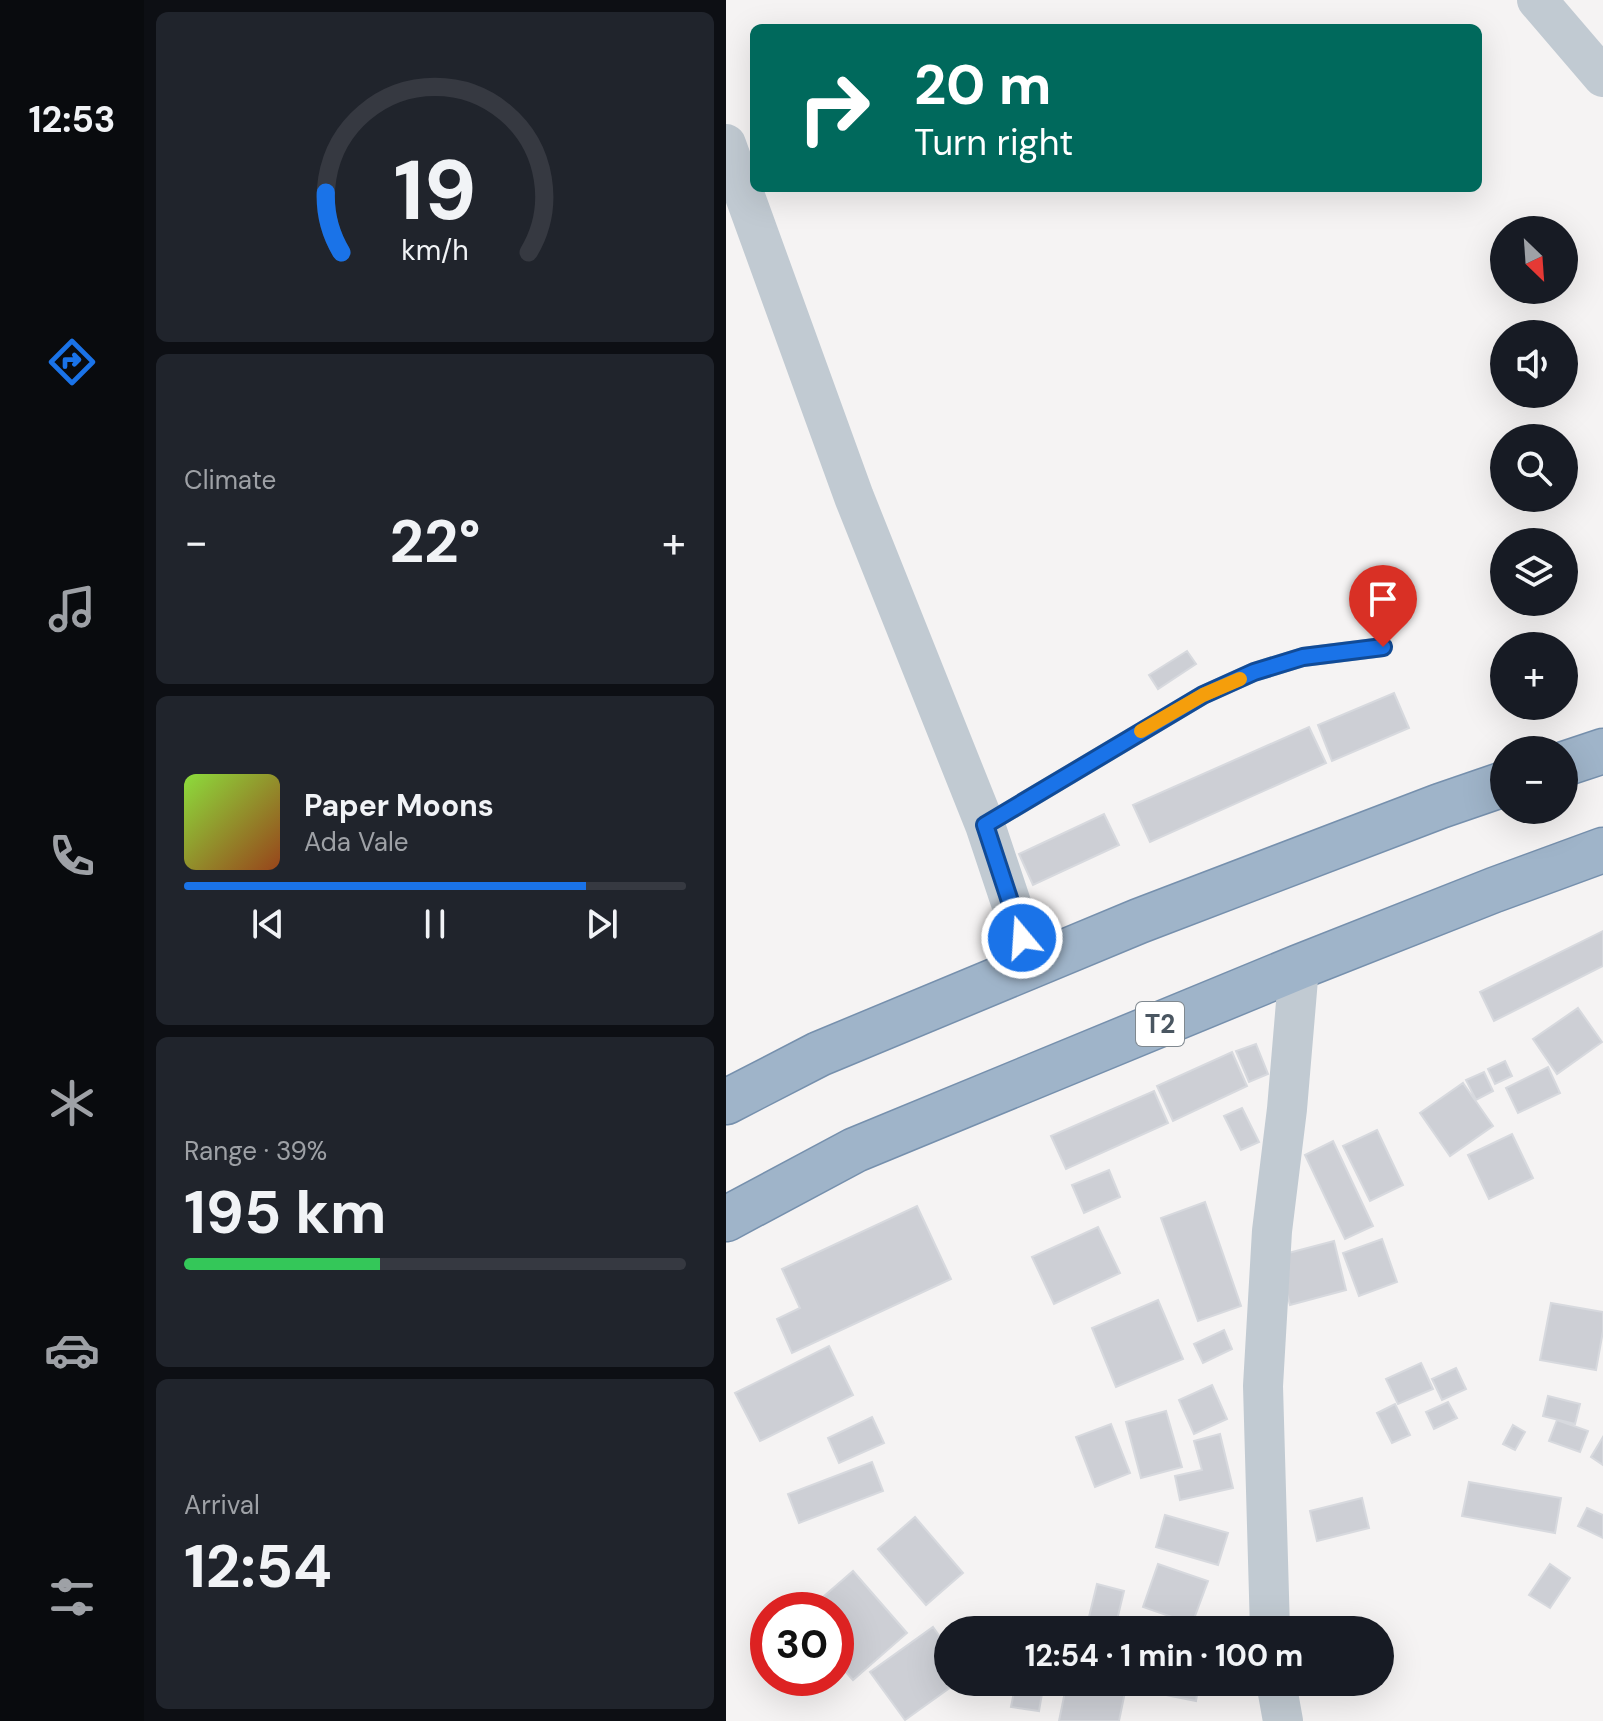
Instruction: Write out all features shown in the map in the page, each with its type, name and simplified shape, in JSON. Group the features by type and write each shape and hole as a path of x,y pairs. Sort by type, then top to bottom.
{"highway":[{"path":"1578,759 1603,751"},
{"path":"726,1102 819,1054 1153,916 1490,789"},
{"name":"T2","path":"726,1219 855,1150 1299,967 1603,850"}],"street":[{"path":"1537,0 1603,77"},
{"path":"726,144 854,497 985,825 1032,966"},
{"path":"1270,1616 1263,1386 1272,1231 1287,1109 1299,967"},
{"path":"1279,1696 1283,1721"}],"lane":[{"path":"985,825 1203,695 1241,678 1303,657 1383,647"}],"building":[{"path":"1187,651 1196,664 1158,689 1149,675"},
{"path":"1394,693 1409,728 1332,761 1318,725"},
{"path":"1309,727 1326,763 1150,842 1133,805"},
{"path":"1104,814 1119,845 1033,885 1019,854"},
{"path":"1603,931 1603,966 1494,1021 1480,992"},
{"path":"1578,1008 1602,1042 1557,1074 1533,1039"},
{"path":"1256,1044 1268,1074 1249,1082 1236,1051"},
{"path":"1232,1052 1247,1086 1173,1121 1157,1086"},
{"path":"1505,1061 1512,1076 1495,1084 1488,1069"},
{"path":"1548,1067 1560,1093 1518,1113 1506,1088"},
{"path":"1484,1072 1493,1091 1476,1100 1466,1080"},
{"path":"1463,1083 1493,1126 1450,1156 1420,1113"},
{"path":"1154,1091 1168,1123 1066,1169 1051,1136"},
{"path":"1242,1108 1259,1142 1241,1150 1224,1116"},
{"path":"1377,1130 1403,1185 1370,1201 1343,1146"},
{"path":"1512,1134 1533,1178 1489,1199 1468,1155"},
{"path":"1333,1141 1373,1226 1345,1239 1305,1155"},
{"path":"1109,1170 1120,1197 1084,1213 1072,1185"},
{"path":"1205,1202 1241,1306 1198,1321 1161,1218"},
{"path":"917,1206 951,1279 792,1353 777,1319 800,1308 782,1269"},
{"path":"1098,1227 1120,1273 1054,1304 1032,1257"},
{"path":"1382,1239 1397,1282 1359,1296 1343,1253"},
{"path":"1334,1241 1346,1290 1290,1305 1277,1256"},
{"path":"1158,1300 1183,1359 1116,1387 1092,1328"},
{"path":"1551,1303 1603,1312 1596,1370 1540,1360"},
{"path":"1224,1330 1232,1349 1203,1363 1194,1344"},
{"path":"829,1346 853,1395 760,1441 735,1393"},
{"path":"1421,1363 1433,1389 1398,1404 1386,1379"},
{"path":"1456,1368 1466,1389 1442,1400 1432,1379"},
{"path":"1212,1385 1227,1419 1194,1434 1179,1400"},
{"path":"1548,1396 1580,1404 1575,1424 1543,1416"},
{"path":"1448,1402 1457,1418 1434,1429 1426,1412"},
{"path":"1395,1404 1410,1435 1392,1443 1377,1413"},
{"path":"1166,1411 1182,1467 1141,1478 1126,1422"},
{"path":"872,1417 884,1443 839,1463 828,1438"},
{"path":"1557,1420 1588,1431 1580,1452 1549,1441"},
{"path":"1111,1424 1130,1473 1095,1487 1076,1437"},
{"path":"1513,1425 1525,1432 1515,1450 1503,1444"},
{"path":"1220,1434 1233,1488 1180,1500 1175,1476 1202,1470 1194,1441"},
{"path":"1603,1437 1603,1465 1591,1457"},
{"path":"872,1462 883,1491 799,1523 788,1494"},
{"path":"1469,1482 1561,1498 1555,1533 1462,1516"},
{"path":"1362,1498 1369,1528 1317,1541 1310,1511"},
{"path":"1587,1508 1603,1515 1603,1538 1578,1526"},
{"path":"1165,1515 1228,1533 1218,1565 1156,1547"},
{"path":"915,1517 963,1573 926,1605 878,1549"},
{"path":"1158,1564 1208,1581 1195,1616 1169,1616 1143,1607"},
{"path":"1550,1564 1570,1578 1550,1608 1529,1595"},
{"path":"853,1571 907,1633 854,1679 854,1592 829,1592"},
{"path":"1097,1584 1124,1591 1118,1616 1089,1616"},
{"path":"934,1628 934,1696 938,1696 905,1720 870,1672"},
{"path":"1013,1696 1042,1696 1039,1711 1011,1707"},
{"path":"1064,1696 1124,1696 1119,1721 1059,1721"},
{"path":"1171,1696 1197,1696 1196,1701"}],"slow traffic":[{"path":"1141,731 1203,695 1240,679"}],"route":[{"path":"1022,938 985,825 1203,695 1254,672 1303,657 1383,647"}]}
